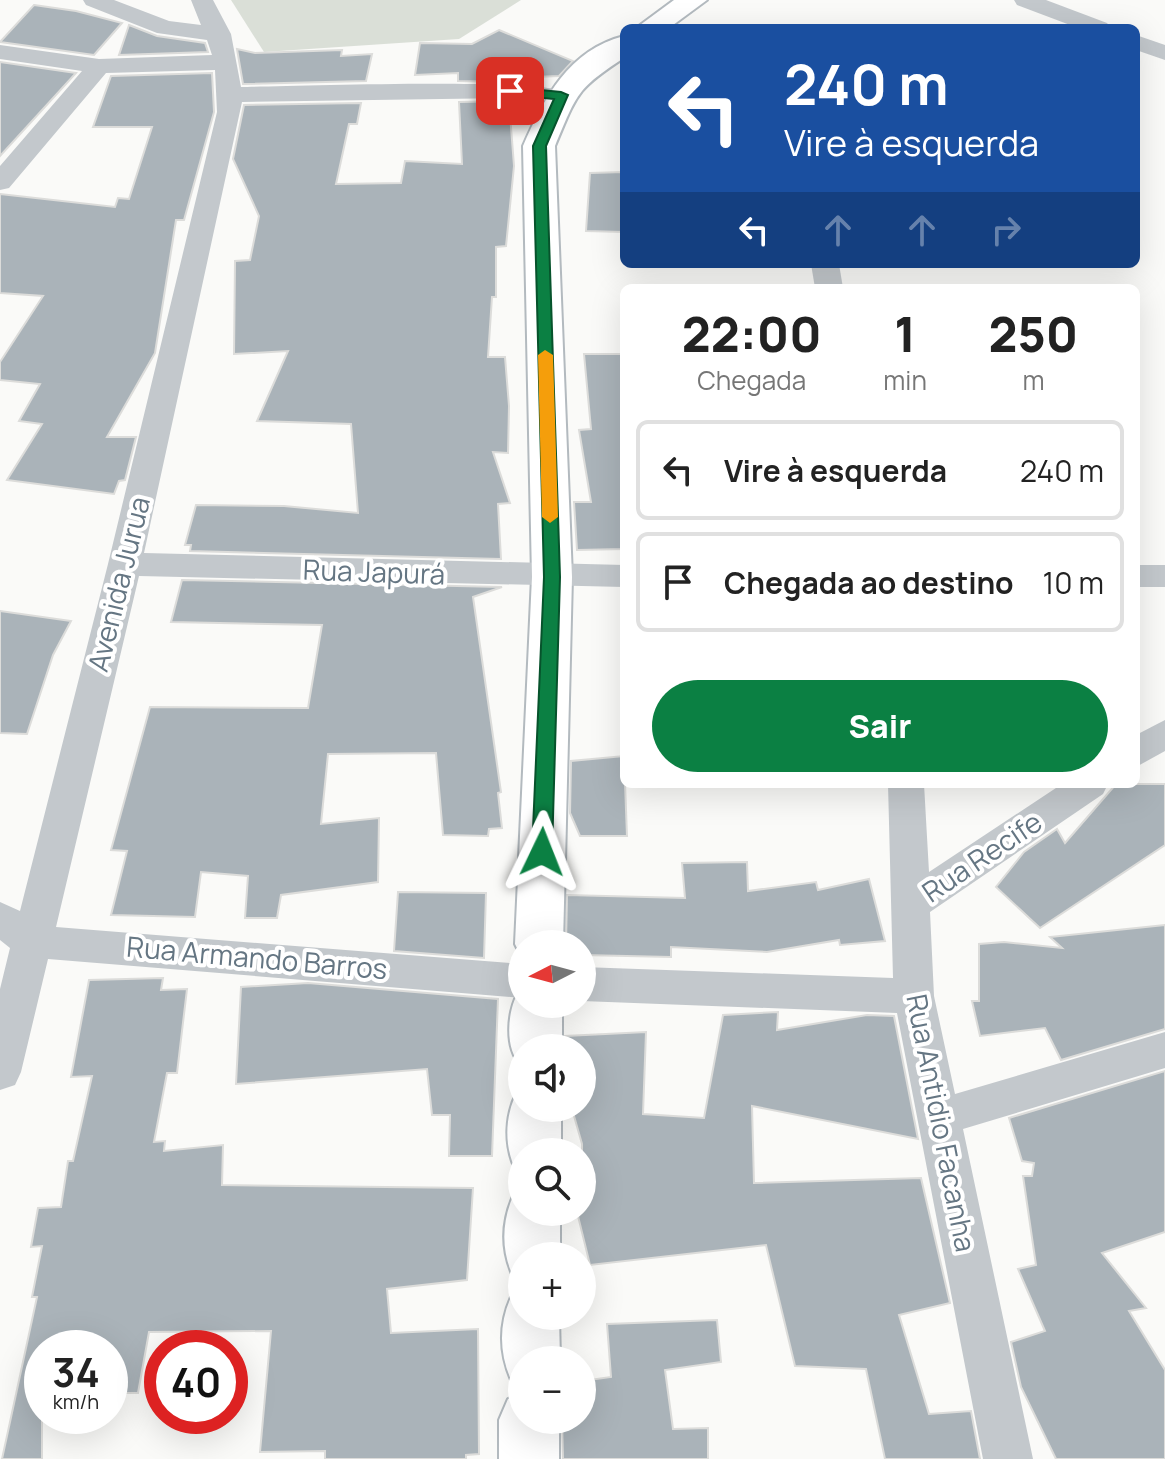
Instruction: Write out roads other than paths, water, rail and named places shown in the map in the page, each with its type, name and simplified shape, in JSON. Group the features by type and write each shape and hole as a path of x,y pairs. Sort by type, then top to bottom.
{"street":[{"path":"94,0 165,28 219,34"},
{"path":"202,0 219,34 228,79"},
{"path":"656,24 693,0"},
{"path":"1025,0 1055,4 1092,24"},
{"path":"1029,24 1055,4"},
{"path":"1140,44 1165,53"},
{"path":"539,930 552,577 539,146 561,95 576,76 620,48"},
{"path":"0,52 228,79 561,95"},
{"path":"0,182 99,66"},
{"name":"Avenida Jurua","path":"0,1072 15,929 125,564 212,192 228,79"},
{"name":"Rua Japurá","path":"125,564 552,577 620,576"},
{"path":"1140,576 1165,576"},
{"path":"1140,750 1165,733"},
{"name":"Rua Antidio Facanha","path":"906,788 913,903 914,996 1008,1459"},
{"name":"Rua Recife","path":"913,903 1084,788"},
{"name":"Rua Armando Barros","path":"15,929 508,980"},
{"path":"596,985 914,996"},
{"path":"937,1118 1165,1050"},
{"path":"529,1434 529,1459"}]}
